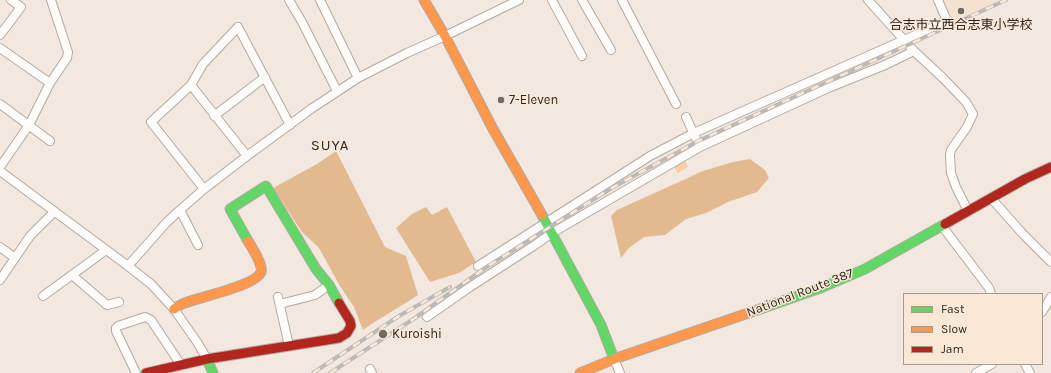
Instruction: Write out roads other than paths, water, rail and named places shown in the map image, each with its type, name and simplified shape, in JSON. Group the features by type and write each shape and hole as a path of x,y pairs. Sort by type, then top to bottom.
{"main road":[{"path":"424,0 445,36 492,129 546,222 601,325 614,359"},
{"name":"National Route 387","path":"580,373 614,359 823,287 865,268 1025,179 1051,167"},
{"path":"146,373 206,359 339,338 347,333 350,326 350,321 329,285 316,268 266,186 230,209 261,265 262,271 260,275 244,285 183,303 174,309"},
{"path":"206,359 213,373"}],"street":[{"path":"0,35 21,7 12,0"},
{"path":"0,167 29,125 50,83 67,58 68,52 51,0"},
{"path":"289,0 302,22 337,91"},
{"path":"320,0 358,78"},
{"path":"128,266 166,223 204,189 246,156 337,91 358,78 407,53 519,0"},
{"path":"552,0 582,56"},
{"path":"582,0 611,50"},
{"path":"622,0 676,104"},
{"path":"868,0 914,51 966,102 973,114 951,150 950,155 951,173 968,211"},
{"path":"478,266 650,156 694,133 947,21 938,0"},
{"path":"204,189 151,122 191,85 203,64 238,27 290,125"},
{"path":"0,48 50,83"},
{"path":"427,317 552,233 700,147 828,88 914,51"},
{"path":"214,116 265,77"},
{"path":"191,85 246,156"},
{"path":"0,104 50,141"},
{"path":"686,117 700,147"},
{"path":"0,172 151,284 174,309 197,342 206,359"},
{"path":"991,198 1022,233 1051,262"},
{"path":"180,210 198,244"},
{"path":"0,280 30,236 54,212"},
{"path":"942,226 990,293"},
{"path":"0,246 15,258"},
{"path":"43,296 106,250"},
{"path":"72,275 107,305 119,302"},
{"path":"289,346 279,301 315,296 329,285"},
{"path":"1043,310 1051,297"},
{"path":"136,373 116,328 145,317 151,320 181,365"},
{"path":"614,359 620,373"},
{"path":"976,373 990,365"}],"railway":[{"path":"330,373 415,318 485,268 610,189 698,141 1006,0"},
{"path":"313,373 399,316 450,287"}],"place":[{"name":"合志市立西合志東小学校","path":"961,11"},
{"name":"7-Eleven","path":"501,100"},
{"name":"Kuroishi","path":"383,334"}],"district":[{"name":"SUYA","path":"330,146"}]}
